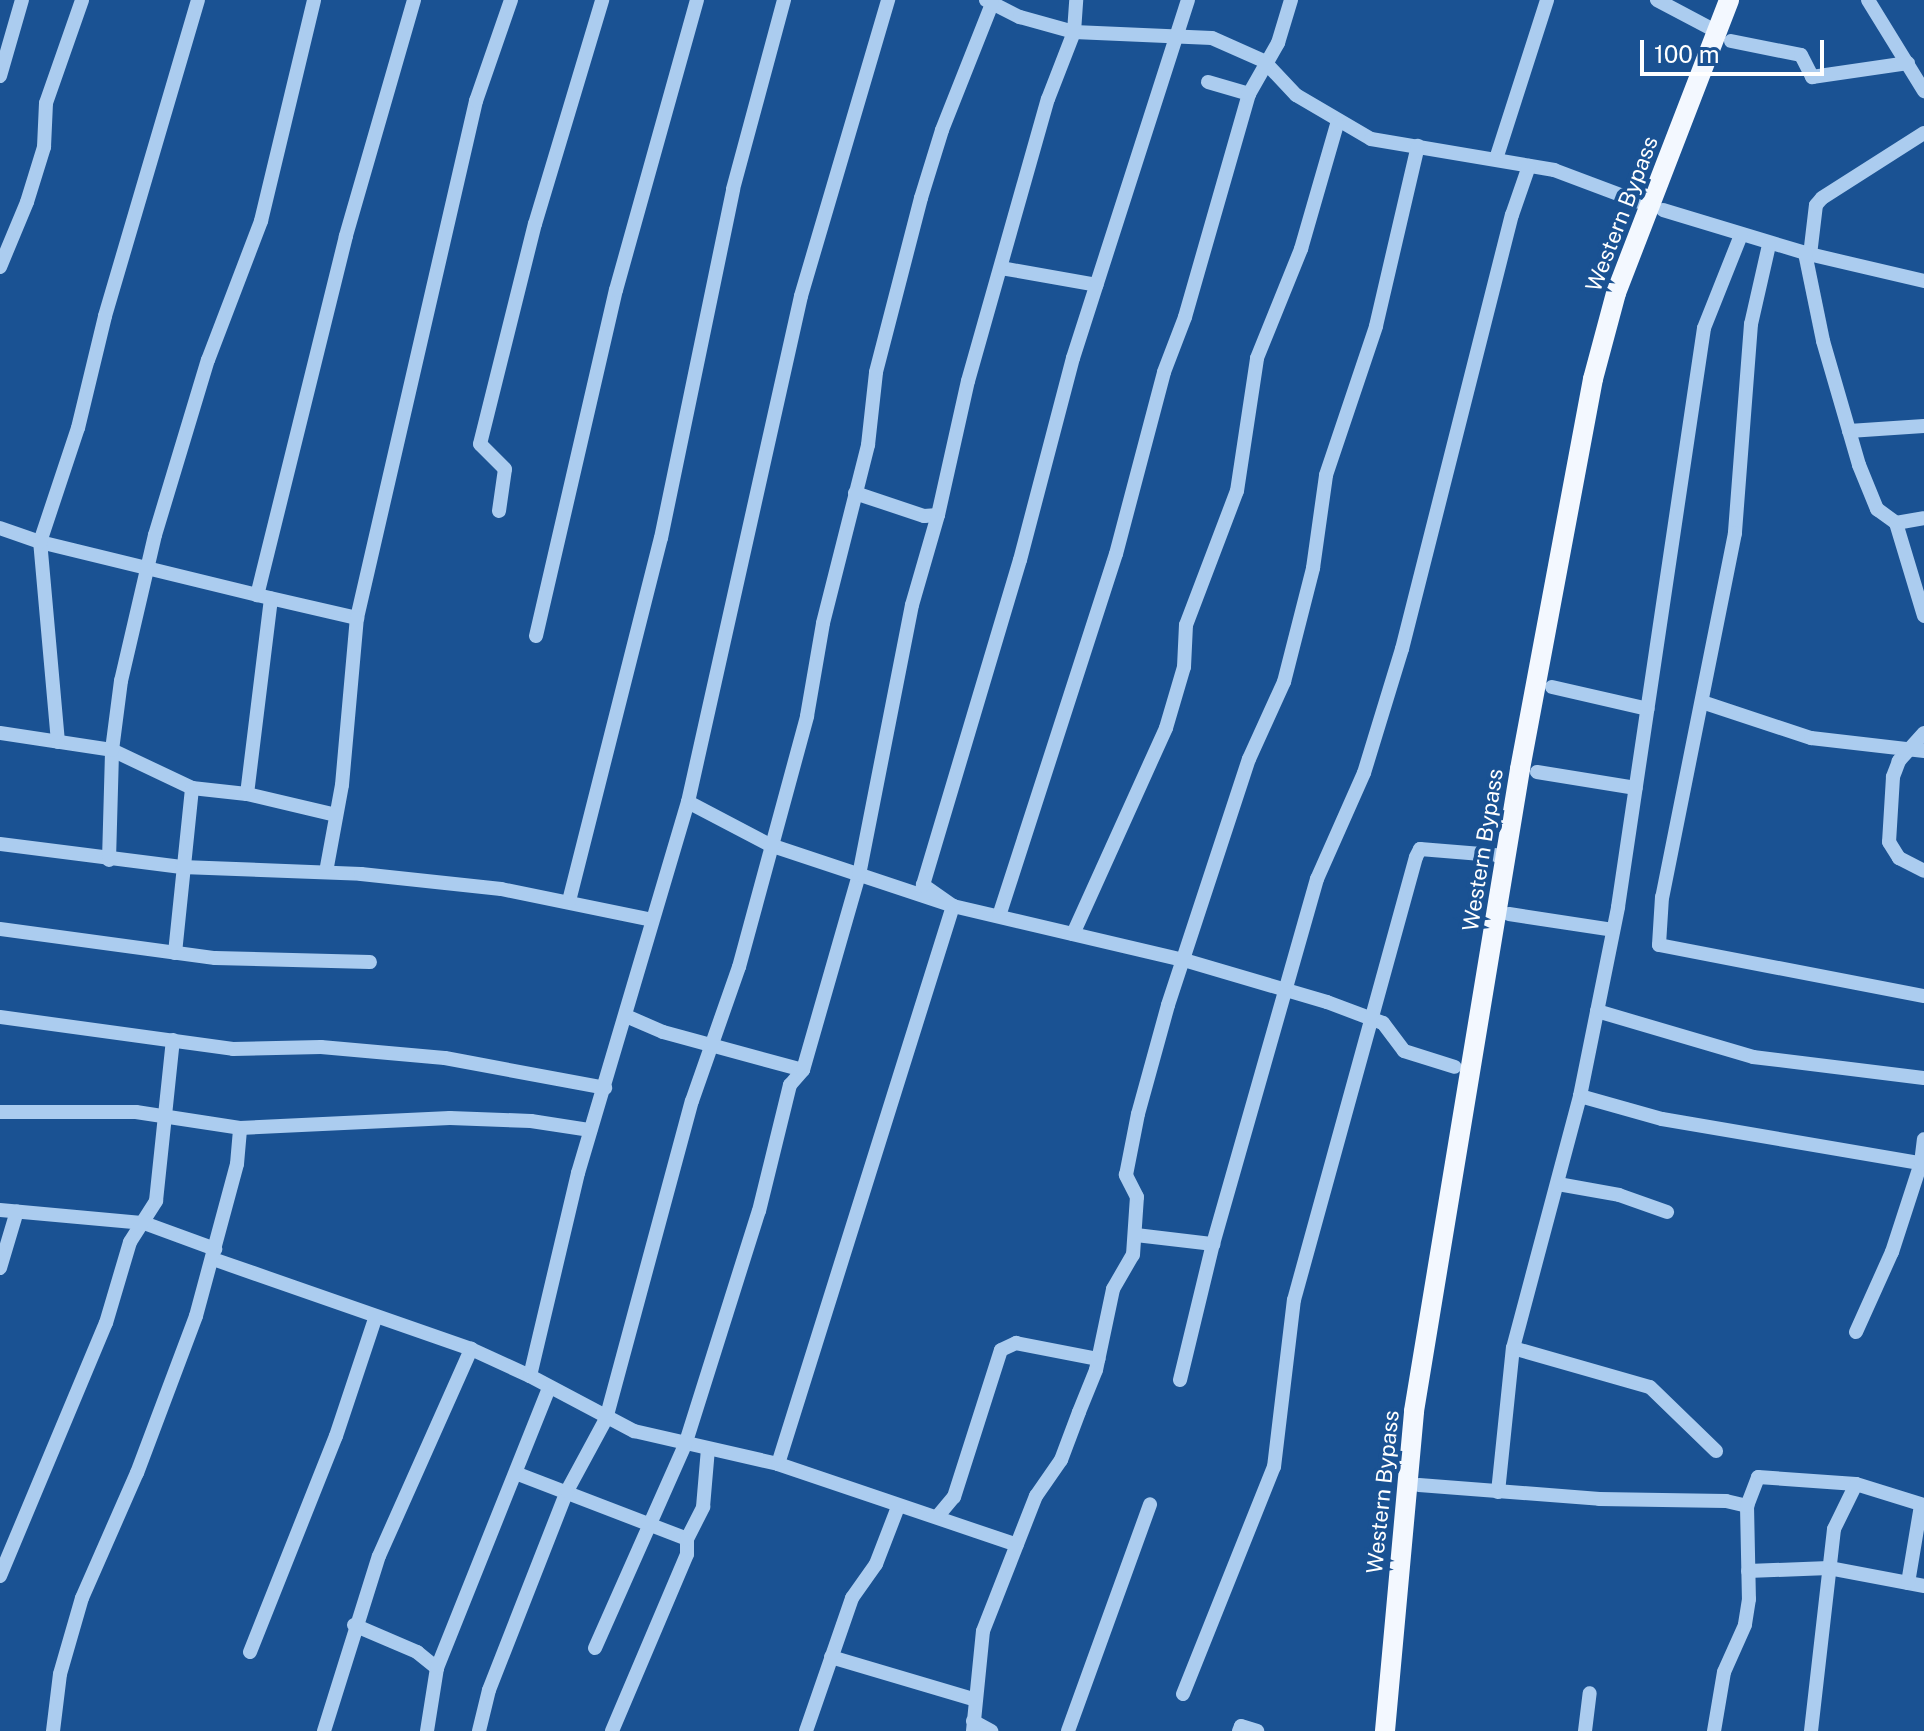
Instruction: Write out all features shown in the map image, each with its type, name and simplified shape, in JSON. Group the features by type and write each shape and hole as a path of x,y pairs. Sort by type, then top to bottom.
{"main road":[{"name":"Western Bypass","path":"1385,1731 1414,1411 1506,856 1593,379 1616,293 1729,0"}],"street":[{"path":"0,76 22,0"},
{"path":"1,259 27,202 44,147 46,103 82,0"},
{"path":"58,742 40,542 78,428 105,316 198,0"},
{"path":"109,860 112,750 121,681 148,568 208,360 261,221 314,0"},
{"path":"247,794 264,596 346,236 414,0"},
{"path":"326,872 336,815 357,618 476,101 511,0"},
{"path":"499,511 505,469 480,444 535,224 602,0"},
{"path":"536,636 631,229 697,0"},
{"path":"569,901 661,538 733,189 784,0"},
{"path":"530,1376 549,1280 590,1130 688,802 798,309 888,0"},
{"path":"595,1648 685,1445 759,1211 790,1085 803,1070 859,875 912,605 938,515 956,427 1048,99 1074,32 1076,0"},
{"path":"953,906 923,885 1097,285 1180,34 1188,0"},
{"path":"999,916 1116,554 1164,372 1185,317 1249,94 1264,61 1278,43 1291,0"},
{"path":"1496,159 1547,0"},
{"path":"1657,0 1708,27"},
{"path":"1868,0 1924,91"},
{"path":"479,1731 489,1690 567,1491 606,1419 711,1046 739,967 807,716 823,623 868,445 876,372 921,198 942,130 989,2 1074,32 1180,34 1212,38 1264,61 1296,95 1337,124 1371,139 1529,166 1639,202"},
{"path":"1731,41 1801,55 1812,77 1908,63"},
{"path":"1208,82 1249,94"},
{"path":"1073,934 1166,728 1184,667 1186,625 1237,491 1257,358 1301,249 1337,124"},
{"path":"1924,133 1822,198 1816,205 1808,254 1823,341 1849,431 1877,509 1896,523 1920,585 1924,616"},
{"path":"991,1731 973,1726 973,1699 983,1631 1036,1496 1061,1460 1098,1359 1113,1289 1133,1255 1137,1197 1126,1175 1154,1054 1249,759 1284,682 1313,568 1326,475 1376,326 1418,146"},
{"path":"1180,1380 1213,1244 1317,879 1364,773 1402,649 1512,215 1529,166"},
{"path":"1663,210 1769,245 1924,281"},
{"path":"1498,1492 1513,1348 1580,1096 1613,930 1704,328 1741,235"},
{"path":"1769,245 1751,324 1735,533 1662,897 1659,945 1924,996"},
{"path":"1001,268 1097,285"},
{"path":"1849,431 1924,426"},
{"path":"855,493 924,516 938,515"},
{"path":"1896,523 1924,518"},
{"path":"0,528 40,542 357,618"},
{"path":"1552,687 1648,709"},
{"path":"1702,702 1811,738 1918,750"},
{"path":"0,733 112,750 192,788 247,794 336,815"},
{"path":"1924,733 1918,750 1899,761 1893,777 1889,842 1899,858 1924,871"},
{"path":"1537,772 1636,788"},
{"path":"175,953 192,788"},
{"path":"688,802 770,845 953,906 1184,960 1374,1019 1386,1026 1404,1051 1455,1067"},
{"path":"0,844 182,867 326,872 569,901 652,920"},
{"path":"1183,1694 1274,1467 1294,1300 1420,849 1506,856"},
{"path":"778,1464 953,906"},
{"path":"1509,914 1613,930"},
{"path":"0,929 175,953 370,962"},
{"path":"1597,1011 1753,1057 1924,1078"},
{"path":"626,1016 711,1046 803,1070"},
{"path":"0,1017 233,1049 366,1049 605,1088"},
{"path":"0,1576 106,1323 130,1242 156,1201 162,1119 173,1040"},
{"path":"1580,1096 1662,1119 1923,1163"},
{"path":"0,1112 136,1112 162,1119 240,1128 450,1118 531,1121 590,1130"},
{"path":"53,1731 60,1674 82,1598 137,1473 214,1254 237,1164 240,1128"},
{"path":"1856,1332 1892,1252 1923,1163 1924,1139"},
{"path":"1558,1184 1619,1195 1667,1212"},
{"path":"0,1210 144,1223 214,1254 471,1349 530,1376 548,1390 606,1419 685,1445 778,1464 1017,1545"},
{"path":"0,1268 17,1211"},
{"path":"1136,1235 1213,1244"},
{"path":"250,1652 336,1436 376,1316"},
{"path":"937,1517 954,1497 1001,1350 1016,1343 1098,1359"},
{"path":"1513,1348 1650,1387 1716,1451"},
{"path":"324,1731 354,1625 471,1349"},
{"path":"427,1731 437,1668 471,1575 518,1474 548,1390"},
{"path":"612,1731 687,1554 687,1539 703,1507 708,1449"},
{"path":"518,1474 652,1521 687,1539"},
{"path":"1714,1731 1724,1672 1745,1625 1747,1506 1758,1477 1856,1484 1922,1505 1908,1583"},
{"path":"1811,1731 1834,1529 1856,1484"},
{"path":"1419,1485 1498,1492 1726,1501 1747,1506"},
{"path":"1068,1731 1150,1504"},
{"path":"806,1731 852,1598 876,1564 898,1507"},
{"path":"1748,1571 1829,1568 1924,1586"},
{"path":"354,1625 417,1652 437,1668"},
{"path":"831,1657 973,1699"},
{"path":"1585,1731 1590,1693"},
{"path":"1239,1731 1241,1726 1257,1731"}]}
